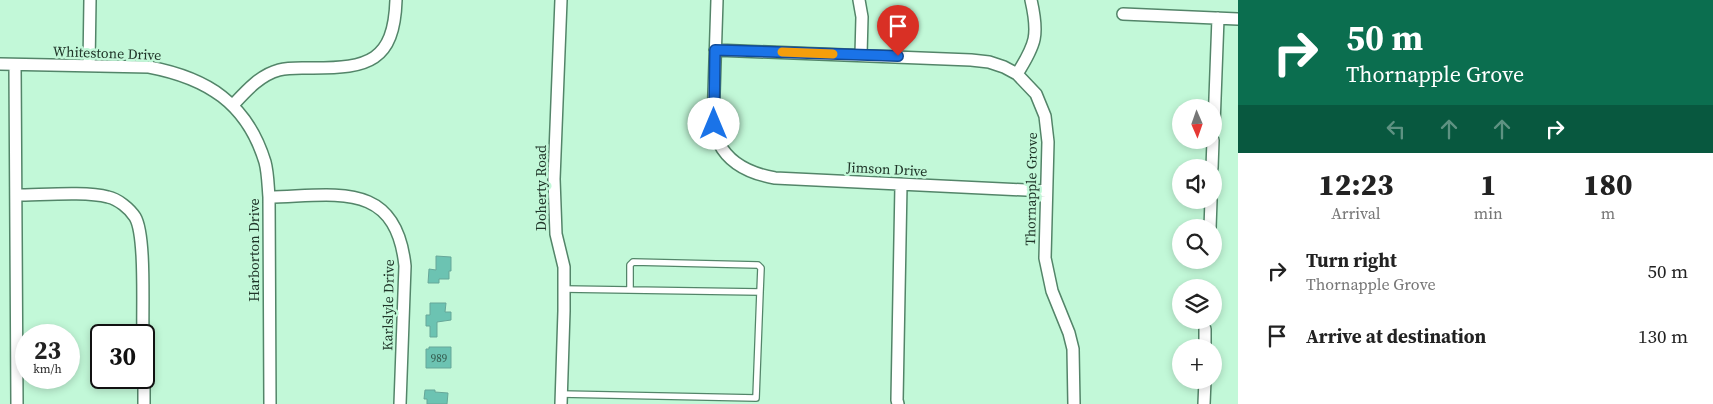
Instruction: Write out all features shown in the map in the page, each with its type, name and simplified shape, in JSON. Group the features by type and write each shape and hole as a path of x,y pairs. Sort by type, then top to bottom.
{"street":[{"path":"89,66 90,0"},
{"path":"233,105 258,81 278,70 357,66 380,53 393,31 396,0"},
{"name":"Doherty Road","path":"561,0 554,187 556,234 564,267 561,399"},
{"path":"715,50 717,0"},
{"path":"859,0 862,17 861,55"},
{"path":"1017,74 1033,43 1036,32 1036,22 1031,0"},
{"path":"1123,14 1238,19"},
{"path":"1215,99 1218,18"},
{"name":"Thornapple Grove","path":"715,50 971,60 988,62 1017,74 1036,94 1045,116 1048,142 1045,258 1052,291 1069,333 1073,349 1074,404"},
{"name":"Jimson Drive","path":"715,50 714,124 719,144 741,168 752,173 774,178 1046,191"},
{"name":"Whitestone Drive","path":"0,64 149,67 194,79 233,105"},
{"path":"15,65 17,404"},
{"name":"Harborton Drive","path":"233,105 256,140 265,164 269,197 270,404"},
{"path":"898,404 901,185"},
{"path":"16,195 86,194 108,197 119,202 135,217 140,237 143,324"},
{"name":"Karlslyle Drive","path":"269,197 355,197 380,207 391,219 399,232 404,249 405,266 400,404"},
{"path":"1205,329 1205,339"},
{"path":"144,389 144,404"},
{"path":"1204,389 1204,404"}],"lane":[{"path":"561,399 756,398 761,268 758,265 633,262 630,265 630,290"},
{"path":"564,289 760,292"}],"building":[{"path":"436,256 451,257 449,279 439,279 439,283 428,283 429,269 436,270"},
{"path":"430,303 446,303 445,312 451,312 451,320 437,322 437,337 430,337 430,326 426,326 426,315 430,315"},
{"path":"429,347 451,347 451,368 426,368 426,349 429,349"},
{"path":"425,390 448,393 447,404 427,404 427,399 424,399"}],"slow traffic":[{"path":"782,52 833,54"}],"route":[{"path":"714,124 715,50 898,56"}]}
